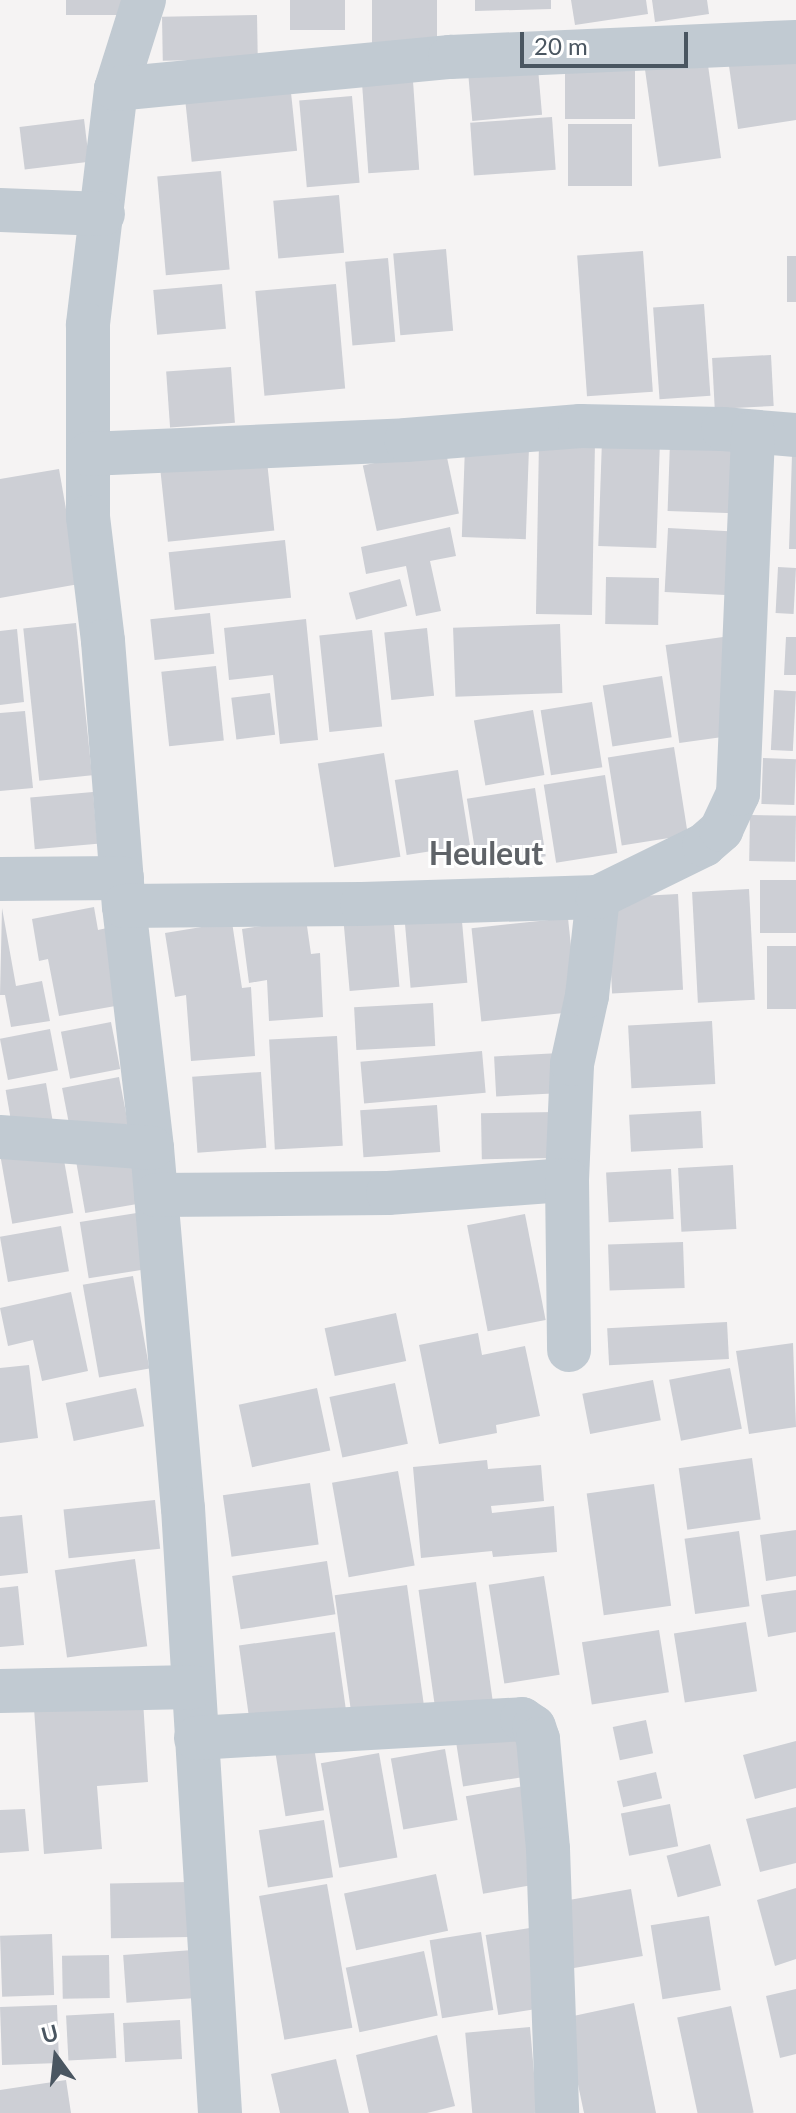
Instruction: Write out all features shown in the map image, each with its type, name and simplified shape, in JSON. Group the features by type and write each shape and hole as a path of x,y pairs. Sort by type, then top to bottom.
{"street":[{"path":"144,0 116,89 88,325 88,517 103,641 123,892 152,1148 183,1508 220,2113"},
{"path":"116,89 450,57 796,42"},
{"path":"0,210 103,214"},
{"path":"88,454 406,440 580,426 796,435"},
{"path":"0,879 123,892 362,904 598,897 704,845 721,830 738,794 753,432"},
{"path":"569,1350 567,1180 572,1064 587,996 598,897"},
{"path":"0,1137 152,1148"},
{"path":"156,1195 388,1193 567,1180"},
{"path":"0,1691 193,1687"},
{"path":"196,1738 522,1719 534,1727 538,1739 548,1849 557,2113"}],"building":[{"path":"66,0 125,0 125,15 66,15"},
{"path":"290,0 345,0 345,30 290,30"},
{"path":"372,0 437,0 437,48 372,48"},
{"path":"475,0 551,0 551,9 475,11"},
{"path":"571,0 646,0 648,14 575,25"},
{"path":"652,0 707,0 709,14 655,22"},
{"path":"257,15 258,59 163,61 162,17"},
{"path":"537,57 542,115 472,121 467,63"},
{"path":"707,58 721,158 659,167 645,67"},
{"path":"565,59 635,59 635,119 565,119"},
{"path":"728,59 796,63 796,120 738,129"},
{"path":"413,81 419,170 368,173 362,85"},
{"path":"290,83 297,151 192,162 185,94"},
{"path":"352,96 360,183 307,187 299,101"},
{"path":"552,117 556,170 474,176 470,123"},
{"path":"84,119 89,162 25,170 19,127"},
{"path":"568,124 632,124 632,186 568,186"},
{"path":"221,171 230,270 166,275 157,177"},
{"path":"339,195 344,253 278,259 273,201"},
{"path":"446,249 453,331 400,335 393,254"},
{"path":"643,251 653,392 587,396 577,256"},
{"path":"787,256 796,256 796,302 787,302"},
{"path":"388,258 395,342 352,345 345,262"},
{"path":"222,284 226,329 157,335 153,290"},
{"path":"336,284 345,389 264,396 255,291"},
{"path":"704,304 710,396 660,399 653,308"},
{"path":"771,355 774,406 715,409 712,358"},
{"path":"231,367 235,423 170,427 166,372"},
{"path":"602,440 660,442 656,548 598,546"},
{"path":"539,441 595,442 592,615 536,614"},
{"path":"670,442 744,445 742,514 668,511"},
{"path":"465,446 529,448 526,539 462,537"},
{"path":"445,448 459,514 377,531 363,465"},
{"path":"792,455 796,455 796,549 789,549"},
{"path":"267,461 274,531 168,542 161,472"},
{"path":"59,469 79,584 0,598 0,479"},
{"path":"450,527 456,556 430,561 441,611 416,616 406,566 366,574 361,547"},
{"path":"668,528 734,531 731,595 665,592"},
{"path":"285,540 291,598 175,610 169,552"},
{"path":"778,567 796,568 794,614 776,613"},
{"path":"606,577 659,578 658,625 605,624"},
{"path":"400,579 407,606 356,620 349,593"},
{"path":"210,613 214,654 155,660 150,619"},
{"path":"306,619 318,740 280,744 273,675 229,680 224,628"},
{"path":"76,623 92,775 39,781 23,629"},
{"path":"560,624 562,693 455,697 453,628"},
{"path":"427,628 434,696 391,700 384,632"},
{"path":"17,629 24,702 0,705 0,631"},
{"path":"372,630 382,726 329,732 319,636"},
{"path":"723,637 737,735 679,743 666,645"},
{"path":"786,637 796,637 796,675 784,675"},
{"path":"216,666 224,741 169,746 161,672"},
{"path":"662,676 672,737 612,747 603,685"},
{"path":"774,690 796,691 793,751 771,750"},
{"path":"270,693 275,735 236,739 231,698"},
{"path":"592,702 602,767 551,775 541,710"},
{"path":"533,710 544,775 485,785 474,720"},
{"path":"25,711 33,788 0,791 0,713"},
{"path":"674,747 688,835 622,845 608,757"},
{"path":"384,753 400,857 334,867 318,763"},
{"path":"763,758 796,759 794,805 761,804"},
{"path":"458,770 470,845 407,855 395,780"},
{"path":"605,775 617,853 556,863 544,785"},
{"path":"535,788 546,856 478,867 467,799"},
{"path":"93,792 98,844 35,849 30,797"},
{"path":"750,815 796,816 795,862 749,861"},
{"path":"760,880 796,880 796,933 760,933"},
{"path":"749,889 755,1000 698,1003 692,892"},
{"path":"678,894 683,990 612,994 607,898"},
{"path":"94,907 98,930 107,928 121,1005 59,1016 48,959 39,961 32,919"},
{"path":"2,908 16,986 42,981 50,1021 11,1027 5,995 0,995"},
{"path":"461,910 467,983 411,988 404,915"},
{"path":"393,913 399,987 350,991 343,917"},
{"path":"568,918 578,1011 481,1022 472,928"},
{"path":"306,919 311,954 320,953 323,1017 269,1021 267,980 249,983 242,929"},
{"path":"232,922 242,988 251,987 255,1056 191,1061 186,995 175,997 165,933"},
{"path":"767,946 796,946 796,1009 767,1009"},
{"path":"433,1003 435,1046 356,1050 354,1007"},
{"path":"712,1021 715,1084 631,1088 628,1025"},
{"path":"111,1022 120,1069 70,1079 61,1032"},
{"path":"50,1029 58,1070 8,1080 0,1039"},
{"path":"337,1036 343,1146 275,1149 269,1040"},
{"path":"482,1051 486,1093 364,1103 360,1062"},
{"path":"560,1053 562,1093 496,1096 494,1056"},
{"path":"261,1072 266,1148 197,1153 192,1077"},
{"path":"119,1077 128,1124 71,1135 62,1088"},
{"path":"46,1083 53,1122 13,1130 6,1090"},
{"path":"437,1105 440,1152 363,1157 360,1110"},
{"path":"701,1111 703,1148 631,1152 629,1115"},
{"path":"556,1112 557,1158 482,1159 481,1113"},
{"path":"61,1143 73,1213 12,1224 0,1154"},
{"path":"132,1150 141,1203 85,1213 76,1160"},
{"path":"733,1165 736,1229 681,1232 678,1168"},
{"path":"671,1169 674,1219 609,1222 606,1172"},
{"path":"143,1212 152,1268 89,1278 80,1222"},
{"path":"525,1214 546,1320 488,1331 467,1225"},
{"path":"61,1226 69,1271 8,1282 0,1237"},
{"path":"683,1242 685,1288 610,1291 608,1245"},
{"path":"133,1276 149,1369 99,1377 83,1285"},
{"path":"71,1292 88,1371 42,1381 33,1340 8,1346 0,1308"},
{"path":"396,1313 406,1361 335,1376 325,1328"},
{"path":"727,1322 729,1359 609,1365 607,1328"},
{"path":"478,1333 482,1355 525,1346 540,1416 496,1425 497,1433 439,1444 419,1345"},
{"path":"793,1343 796,1427 749,1434 736,1351"},
{"path":"29,1365 38,1438 0,1443 0,1368"},
{"path":"730,1368 742,1429 681,1441 669,1380"},
{"path":"653,1380 661,1420 590,1434 582,1394"},
{"path":"395,1383 408,1444 342,1458 329,1397"},
{"path":"136,1388 144,1426 74,1441 66,1403"},
{"path":"317,1388 330,1451 252,1467 239,1405"},
{"path":"752,1458 761,1519 687,1530 679,1468"},
{"path":"487,1460 488,1469 541,1465 544,1501 491,1506 492,1513 554,1506 557,1552 493,1557 492,1551 421,1558 413,1467"},
{"path":"398,1471 415,1566 349,1577 332,1483"},
{"path":"310,1483 319,1544 231,1557 223,1495"},
{"path":"654,1484 671,1606 604,1615 587,1493"},
{"path":"155,1500 160,1549 69,1558 64,1510"},
{"path":"22,1515 28,1573 0,1576 0,1517"},
{"path":"796,1530 796,1576 766,1581 760,1535"},
{"path":"739,1531 750,1606 695,1614 685,1539"},
{"path":"135,1559 147,1646 67,1657 55,1570"},
{"path":"327,1561 335,1614 241,1629 232,1576"},
{"path":"544,1576 560,1675 504,1684 489,1585"},
{"path":"476,1582 493,1702 435,1710 419,1590"},
{"path":"407,1585 425,1711 352,1721 335,1595"},
{"path":"18,1586 24,1645 0,1647 0,1588"},
{"path":"796,1590 796,1632 768,1637 761,1595"},
{"path":"746,1622 757,1691 685,1703 674,1633"},
{"path":"659,1630 669,1692 592,1704 582,1642"},
{"path":"335,1632 347,1714 250,1728 239,1645"},
{"path":"143,1700 148,1782 97,1786 102,1849 44,1854 34,1708"},
{"path":"646,1720 653,1753 620,1760 613,1727"},
{"path":"526,1730 533,1775 463,1787 456,1741"},
{"path":"796,1741 796,1788 755,1799 743,1755"},
{"path":"314,1747 324,1810 285,1816 275,1753"},
{"path":"445,1749 458,1820 403,1829 391,1759"},
{"path":"379,1753 397,1857 339,1868 321,1763"},
{"path":"656,1772 662,1798 623,1807 617,1781"},
{"path":"524,1786 541,1883 483,1894 466,1796"},
{"path":"670,1804 678,1846 629,1856 621,1814"},
{"path":"796,1807 796,1863 760,1872 746,1819"},
{"path":"25,1809 29,1851 0,1853 0,1810"},
{"path":"324,1820 333,1877 268,1888 259,1830"},
{"path":"710,1844 721,1886 678,1897 667,1856"},
{"path":"436,1874 448,1931 356,1950 344,1894"},
{"path":"189,1882 190,1937 111,1938 110,1883"},
{"path":"327,1884 352,2028 284,2040 259,1896"},
{"path":"796,1888 796,1959 775,1966 757,1900"},
{"path":"631,1889 643,1956 564,1970 552,1903"},
{"path":"709,1916 721,1990 662,1999 651,1925"},
{"path":"536,1927 549,2007 498,2015 486,1935"},
{"path":"481,1932 493,2010 442,2018 430,1940"},
{"path":"52,1934 54,1995 2,1997 0,1936"},
{"path":"193,1950 196,1998 127,2003 123,1955"},
{"path":"424,1951 438,2016 359,2032 346,1968"},
{"path":"109,1955 110,1998 63,1999 62,1956"},
{"path":"796,1989 796,2054 780,2058 766,1996"},
{"path":"634,2003 656,2113 584,2113 564,2018"},
{"path":"57,2005 59,2063 2,2065 0,2007"},
{"path":"731,2006 754,2113 698,2113 677,2017"},
{"path":"114,2013 116,2058 68,2060 66,2016"},
{"path":"180,2020 182,2059 125,2062 123,2023"},
{"path":"530,2027 537,2113 472,2113 465,2033"},
{"path":"437,2035 455,2106 427,2113 369,2113 356,2055"},
{"path":"336,2059 349,2113 280,2113 271,2074"},
{"path":"66,2080 71,2113 0,2113 0,2090"}],"district":[{"name":"Heuleut","path":"486,853"}]}
